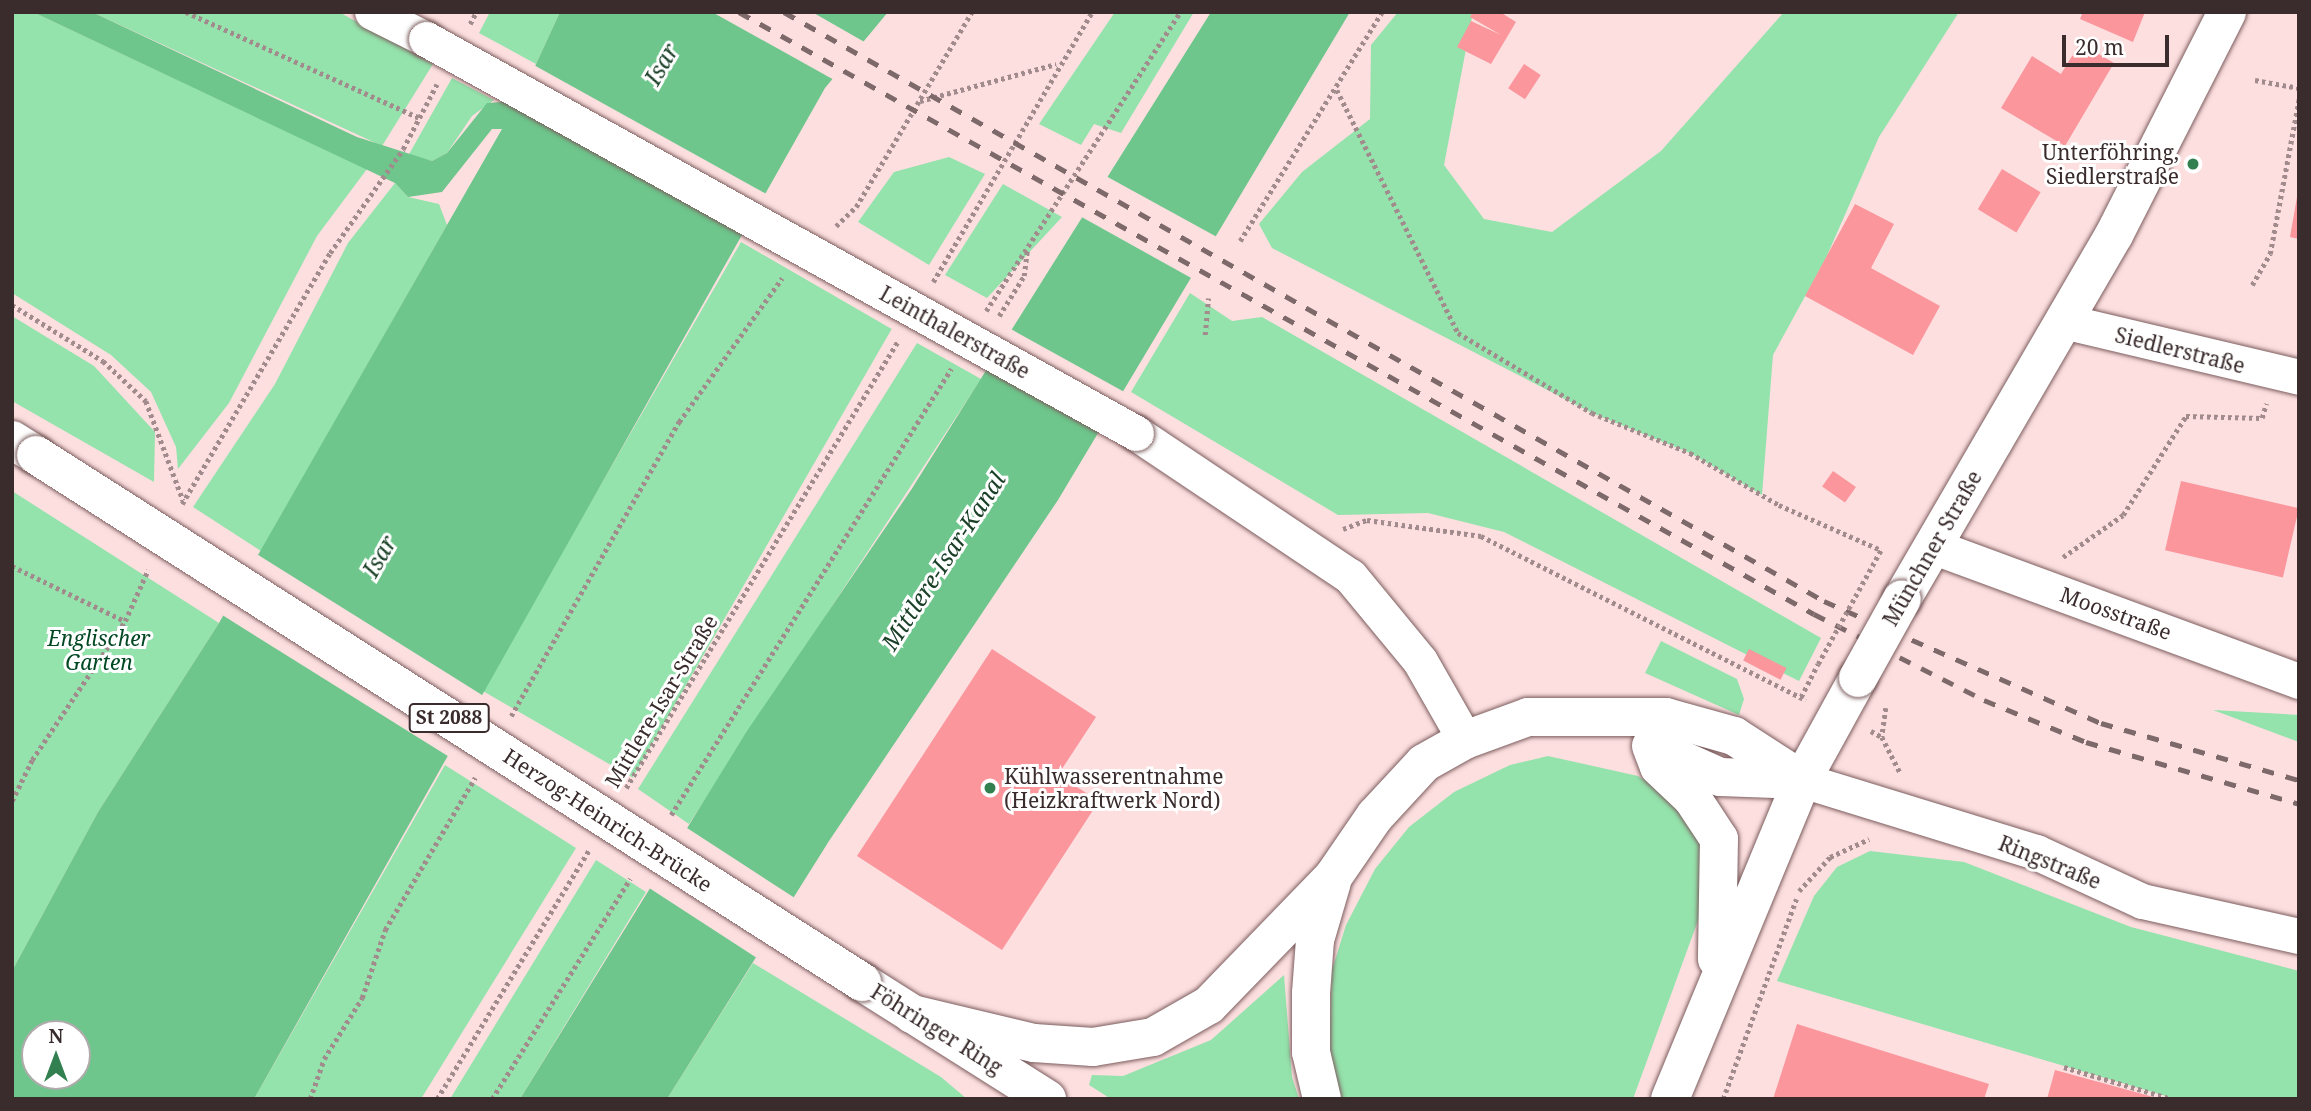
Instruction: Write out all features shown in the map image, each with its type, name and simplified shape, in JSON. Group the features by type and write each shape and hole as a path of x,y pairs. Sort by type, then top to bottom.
{"main road":[{"name":"Münchner Straße","path":"1670,1099 1717,975 1802,780 1836,714 1872,689 1902,600 2155,160 2227,12"},
{"name":"Herzog-Heinrich-Brücke","path":"24,447 862,982"},
{"path":"912,1014 1034,1042 1093,1047 1153,1037 1209,1005 1334,877 1375,816 1424,763 1465,740 1528,717 1666,717 1734,736 1802,780"},
{"path":"1601,717 1651,746 1720,777 1802,780"},
{"path":"1651,746 1659,767 1692,798 1719,839 1717,975"},
{"path":"1322,1099 1311,1052 1311,993 1315,940 1334,877"},
{"name":"Föhringer Ring","path":"862,982 1047,1099"},
{"path":"976,1054 1014,1099"}],"street":[{"name":"Leinthalerstraße","path":"372,12 426,39 1136,433 1327,557 1420,661 1465,740"},
{"name":"Siedlerstraße","path":"2063,321 2286,375"},
{"name":"Moosstraße","path":"1932,546 2299,681"},
{"name":"Ringstraße","path":"1802,780 2036,852 2142,901 2299,936"}],"path":[{"path":"186,12 420,118"},
{"path":"827,235 856,207 972,12"},
{"path":"931,285 1056,64 1093,12"},
{"path":"981,320 1180,12"},
{"path":"1240,241 1337,90 1382,12"},
{"path":"920,102 1056,64"},
{"path":"2255,79 2299,88"},
{"path":"1337,90 1458,333 1592,413 1690,453 1779,505 1881,550 1801,696"},
{"path":"2252,285 2270,254 2299,99"},
{"path":"178,511 330,253 403,149"},
{"path":"992,329 1024,276 1027,249"},
{"path":"508,720 679,422 788,272"},
{"path":"1205,335 1208,298"},
{"path":"12,305 103,361 146,401 183,501"},
{"name":"Mittlere-Isar-Straße","path":"624,792 904,332"},
{"path":"666,823 956,362"},
{"path":"2029,581 2123,516 2186,415 2262,418 2286,375"},
{"path":"1327,557 1340,530 1367,520 1481,536 1836,714"},
{"path":"12,802 32,760 125,621 150,564"},
{"path":"12,566 125,621"},
{"path":"1723,1099 1801,888 1830,857 1870,838 1901,774 1882,737 1872,689"},
{"path":"310,1099 324,1059 362,998 385,930 481,767"},
{"path":"437,1099 595,839"},
{"path":"492,1099 636,870"},
{"path":"2064,1067 2172,1099"}],"green space":[{"path":"12,12 33,12 367,169 317,236 229,403 178,469 176,447 151,392 111,355 12,293"},
{"path":"92,12 339,12 433,64 382,146"},
{"path":"490,12 560,12 536,64 479,33"},
{"path":"1115,12 1194,12 1121,133 1094,124 1081,145 1039,124"},
{"path":"1398,12 1473,12 1444,165 1484,219 1552,232 1661,151 1784,12 1959,12 1879,137 1826,258 1773,355 1762,495 1690,453 1592,413 1272,248 1259,224 1302,172 1370,119 1371,45"},
{"path":"452,78 494,100 472,116 447,153 432,161 408,156"},
{"path":"949,157 985,174 929,265 858,222 894,172"},
{"path":"395,183 408,197 439,204 447,225 261,551 193,507 275,384 348,243"},
{"path":"1003,184 1062,217 987,298 945,275"},
{"path":"741,242 892,329 633,778 482,691"},
{"path":"1190,293 1232,321 1262,317 1821,638 1799,681 1504,532 1428,513 1338,515 1131,392"},
{"path":"12,316 94,366 155,432 154,482 12,401"},
{"path":"917,343 981,379 689,824 638,789"},
{"name":"Englischer Garten","path":"12,491 219,623 98,812 12,971"},
{"path":"1661,641 1737,679 1744,699 1739,715 1645,673"},
{"path":"2213,710 2299,715 2299,742"},
{"path":"1548,756 1638,776 1684,805 1707,850 1708,893 1633,1099 1342,1099 1329,1054 1332,970 1346,925 1375,869 1409,827 1454,792 1510,765"},
{"path":"445,765 576,848 421,1099 254,1099"},
{"path":"1870,851 1964,862 2131,927 2299,971 2299,1099 2176,1099 1777,981 1814,896 1837,867"},
{"path":"596,860 646,892 520,1099 450,1099"},
{"path":"753,963 941,1077 967,1099 667,1099"},
{"path":"1284,975 1292,1077 1299,1099 1111,1099 1089,1085 1092,1075 1123,1076 1211,1040"}],"water":[{"name":"Isar","path":"33,12 92,12 357,137 432,161 447,153 487,103 519,101 560,12 888,12 825,88 254,1099 12,1099 12,971 98,812 219,623 502,129 492,129 442,192 408,197 395,183"},
{"name":"Mittlere-Isar-Kanal","path":"1211,12 1350,12 1058,500 829,841 667,1099 520,1099 747,731 911,490"}],"pier":[{"path":"712,12 812,12 868,44 836,81"},
{"path":"532,64 770,196 749,236 517,97"},
{"path":"1104,175 1217,237 1224,232 1190,288 1193,279 1078,215"},
{"path":"1009,328 1126,393 1104,433 987,368"},
{"path":"255,553 486,697 449,757 218,612"},
{"path":"684,826 796,899 758,959 645,886"}],"building":[{"path":"1473,12 1500,12 1516,22 1491,64 1457,47 1471,21 1501,35 1470,17"},
{"path":"2083,12 2145,12 2133,42 2080,19"},
{"path":"2080,43 2114,63 2065,146 2001,108 2032,56 2061,74"},
{"path":"1524,64 1541,75 1525,99 1508,88"},
{"path":"2002,169 2041,192 2016,232 1978,209"},
{"path":"2299,197 2299,239 2290,237"},
{"path":"1855,204 1894,224 1871,268 1940,306 1913,355 1805,296"},
{"path":"1833,471 1856,487 1845,503 1822,487"},
{"path":"2181,481 2299,508 2283,577 2165,550"},
{"name":"Kühlwasserentnahme (Heizkraftwerk Nord)","path":"992,649 1096,717 1058,775 1099,801 1002,950 857,856"},
{"path":"1749,649 1786,668 1781,680 1743,661"},
{"path":"1797,1024 1989,1084 1984,1099 1773,1099"},
{"path":"2055,1070 2157,1098 2047,1099"}],"railway":[{"path":"739,12 1814,614 1984,700 2086,742 2299,804"},
{"path":"784,12 1824,601 2101,723 2299,780"}],"place":[{"name":"Unterföhring, Siedlerstraße","path":"2193,164"},
{"name":"Kühlwasserentnahme (Heizkraftwerk Nord)","path":"990,788"}]}
